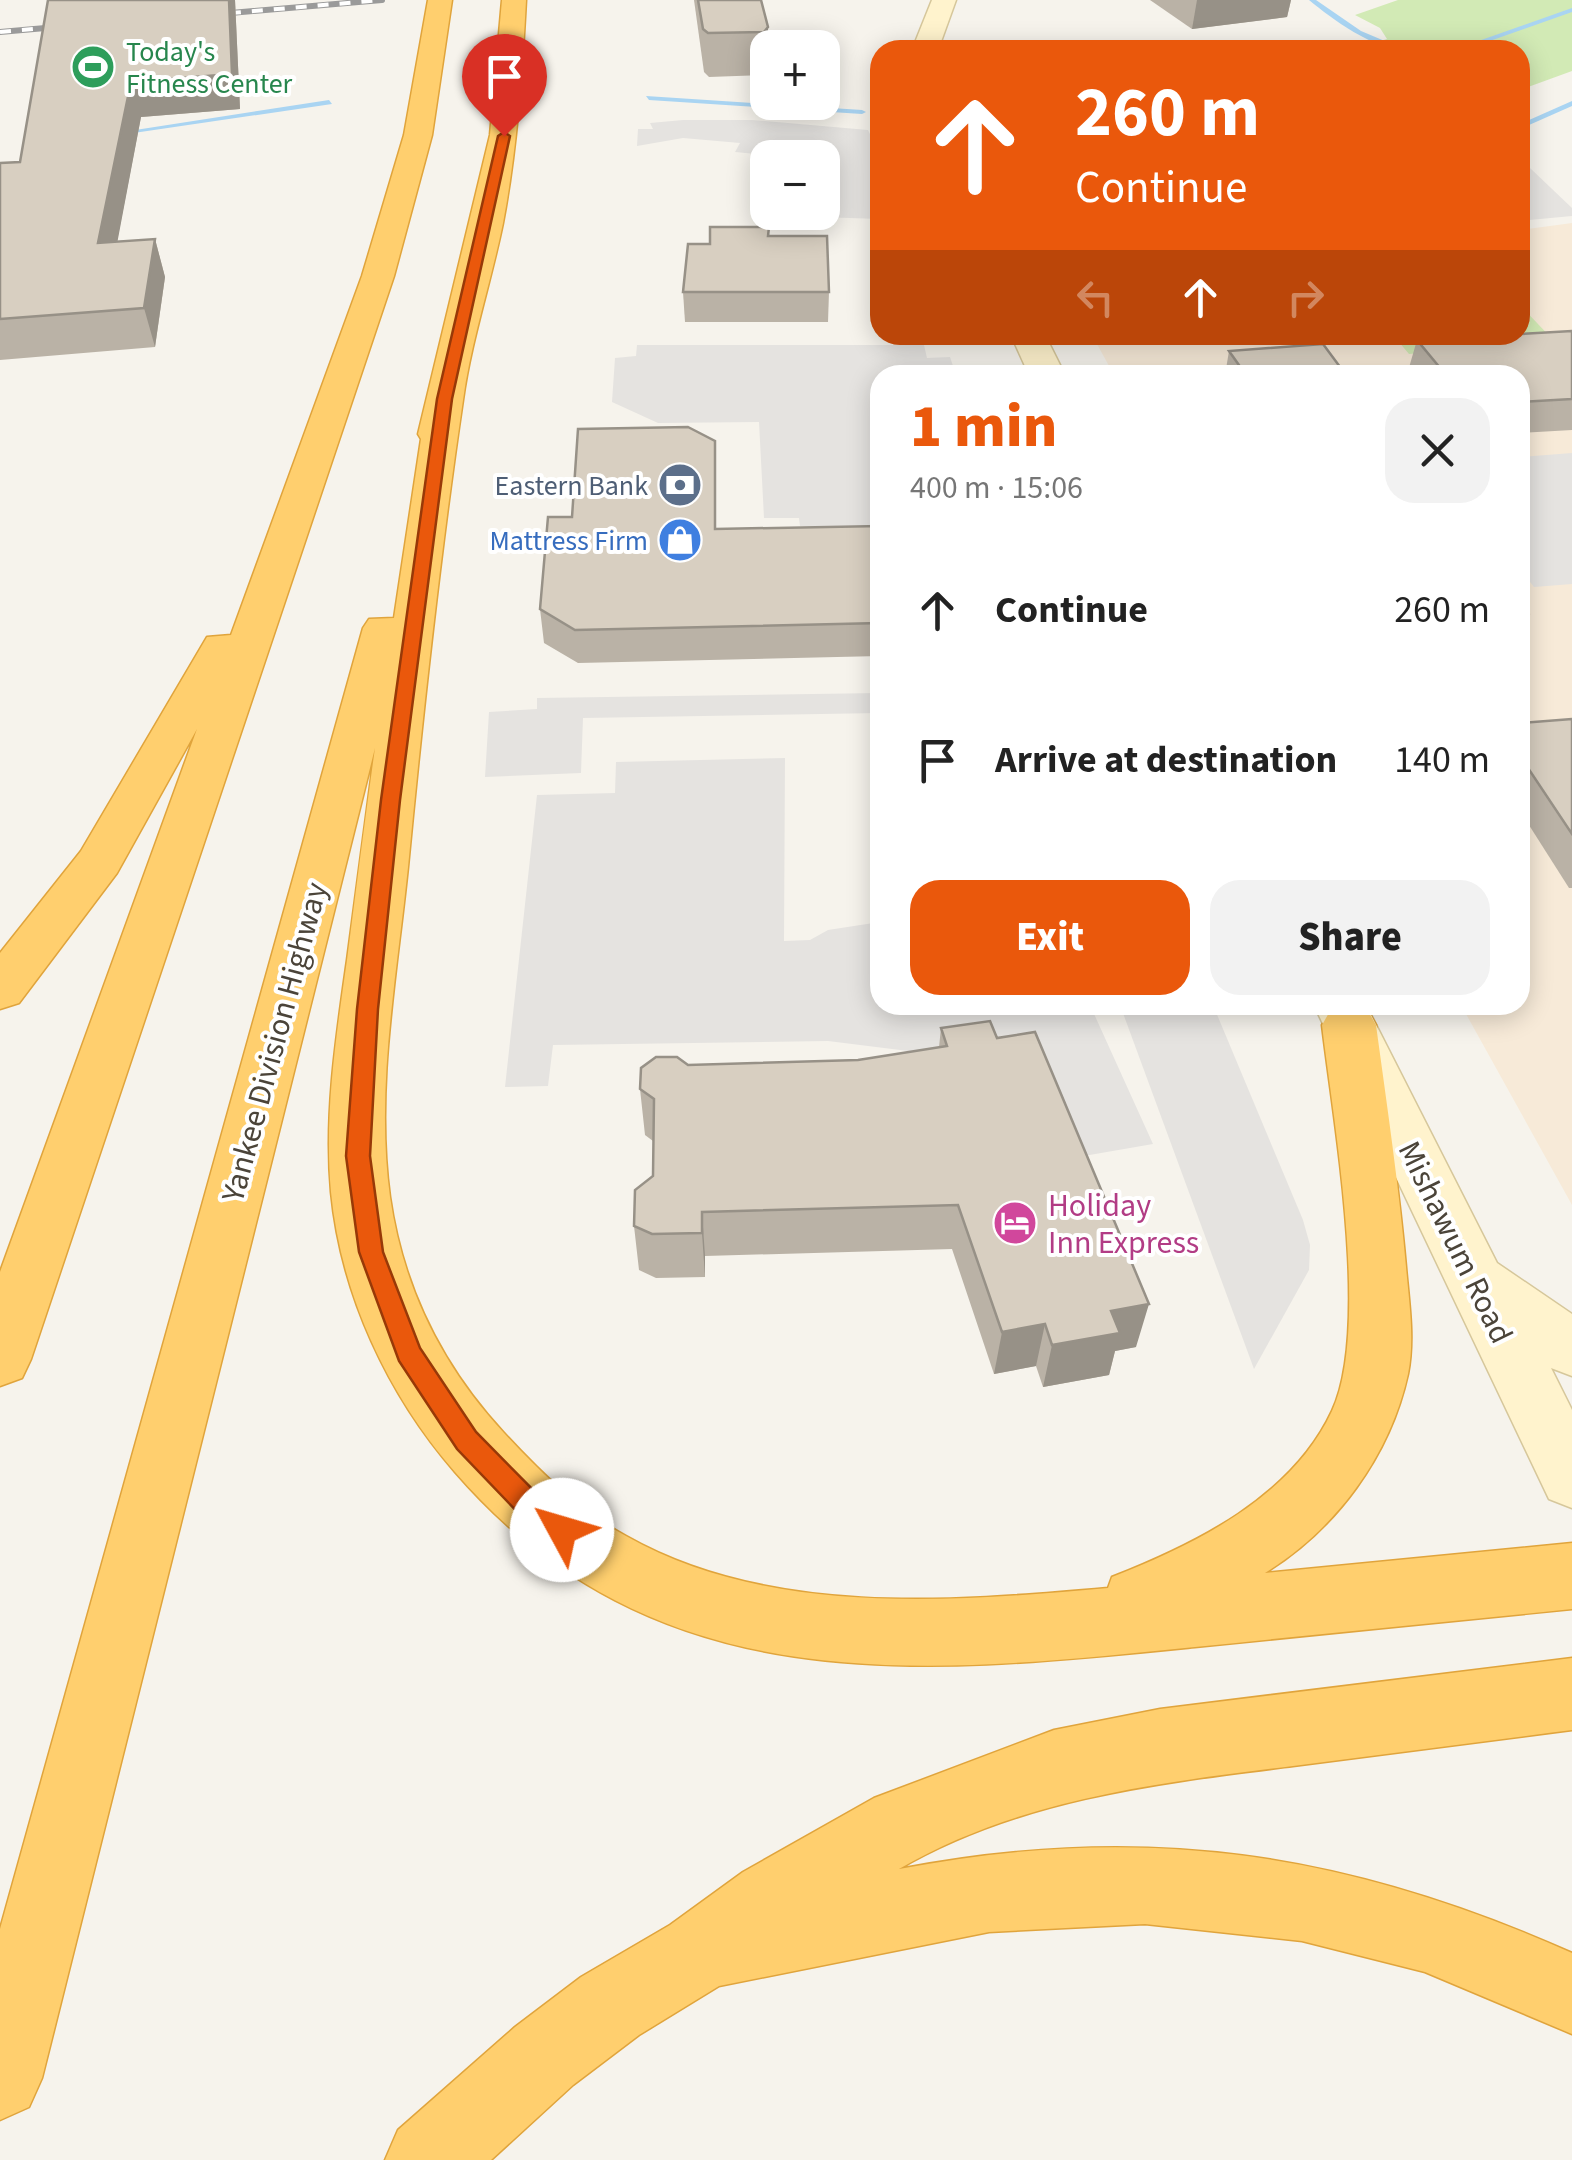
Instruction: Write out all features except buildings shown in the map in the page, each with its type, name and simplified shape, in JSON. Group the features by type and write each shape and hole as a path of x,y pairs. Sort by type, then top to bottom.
{"highway":[{"name":"Yankee Division Highway","path":"0,2078 445,399 504,136 514,4"},
{"path":"0,1360 300,503 409,176 438,7"},
{"path":"445,399 390,800 359,1121 360,1193 371,1252 408,1354 467,1440 536,1512 615,1567 746,1612 848,1631 982,1636 1572,1576"},
{"path":"0,990 67,909 129,814 300,503"},
{"path":"1061,1627 1181,1585 1251,1547 1320,1483 1360,1427 1377,1372 1380,1337 1373,1224 1344,1015"},
{"path":"428,2160 544,2056 610,2006 698,1952 771,1900 901,1826 1007,1781 1160,1746 1572,1694"},
{"path":"698,1952 992,1892 1150,1886 1248,1896 1364,1916 1445,1940 1572,1994"}],"main road":[{"path":"929,40 944,0"},
{"name":"Mishawum Road","path":"1344,1015 1572,1478"},
{"path":"1473,1276 1572,1349"}],"shaded area":[{"path":"752,120 868,130 870,219 840,218 840,140 750,140 750,153 735,152 740,143 683,138 637,146 638,129 653,129 650,123"},
{"path":"1530,168 1572,208 1572,216 1530,220"},
{"path":"1572,223 1572,1205 1467,1015 1530,1015 1530,365 1108,365 1098,345 1530,345 1530,229"},
{"path":"637,345 924,345 927,358 950,357 953,365 870,365 870,530 800,526 799,518 764,518 759,422 658,423 612,402 615,358 636,356"},
{"path":"1572,453 1572,584 1534,587 1530,582 1530,456"},
{"path":"870,693 870,713 583,718 581,773 485,777 489,712 537,709 537,698"},
{"path":"785,758 784,941 810,940 828,930 870,924 870,1015 1095,1015 1153,1144 1078,1157 924,1053 828,1041 553,1045 548,1086 505,1087 537,795 615,793 616,762"},
{"path":"1124,1015 1217,1015 1303,1220 1310,1245 1309,1270 1254,1369"}],"green space":[{"path":"1398,0 1572,0 1572,71 1530,86 1530,40 1384,40 1387,39 1380,28 1355,15"},
{"path":"1530,316 1556,343 1530,345"},
{"path":"1401,345 1529,345 1409,354"}],"waterway":[{"path":"1312,0 1359,32 1378,40"},
{"path":"1486,40 1572,10"},
{"path":"649,98 862,112"},
{"path":"120,133 329,102"},
{"path":"1530,122 1572,103"}],"railway":[{"path":"208,15 382,0"},
{"path":"0,32 68,26"}],"place":[{"name":"Today's Fitness Center","path":"93,67"},
{"name":"Eastern Bank","path":"680,485"},
{"name":"Mattress Firm","path":"680,540"},
{"name":"Holiday Inn Express","path":"1015,1223"}],"route":[{"path":"504,136 488,224 445,399 390,800 368,1009 358,1156 371,1252 408,1354 467,1440 536,1512 562,1530"}]}
